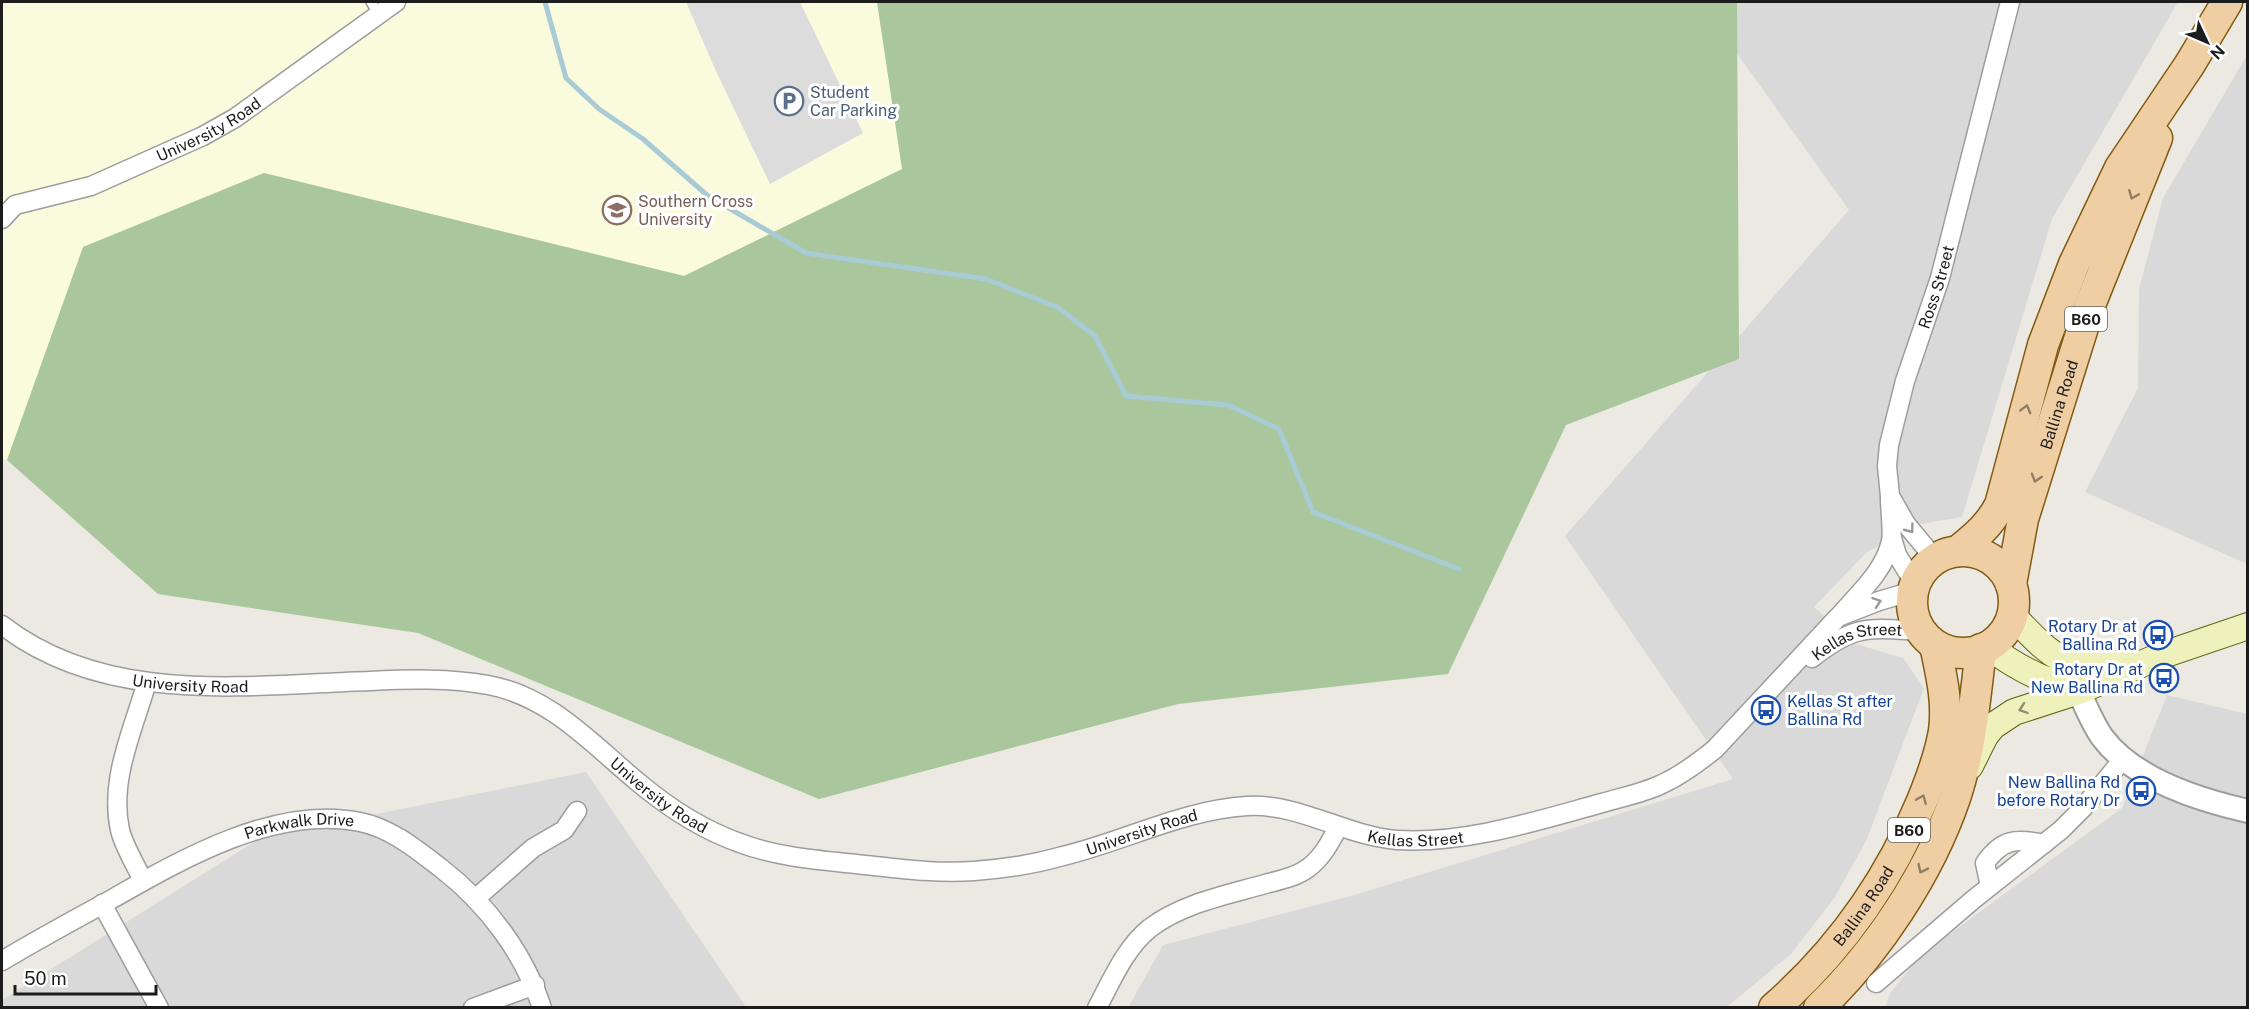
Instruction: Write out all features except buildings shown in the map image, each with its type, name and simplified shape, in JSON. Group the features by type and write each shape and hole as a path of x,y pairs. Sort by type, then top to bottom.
{"main road":[{"name":"Ballina Road","path":"1946,555 1987,526 2000,505 2043,345 2084,243 2120,168 2190,64 2227,2"},
{"name":"Ballina Road","path":"2011,584 2023,519 2090,305 2140,177 2190,64"},
{"path":"1946,555 1975,552 1991,559 2004,570 2011,584"},
{"name":"B60","path":"1928,638 1914,616 1914,588 1923,570 1946,555"},
{"name":"B60","path":"2011,584 2014,599 2012,615"},
{"path":"1928,638 1959,653 1985,648 2003,633 2012,615 2047,649 2066,662 2094,665 2160,656"},
{"path":"1955,796 1985,735 1993,726 2014,712 2079,691 2160,656 2247,626"},
{"name":"Ballina Road","path":"1774,1008 1819,965 1862,911 1884,878 1912,824 1937,759 1944,732 1945,690 1928,638"},
{"name":"Ballina Road","path":"1819,1008 1840,988 1879,940 1915,885 1944,825 1955,796 1973,722 1985,648"},
{"path":"1985,648 2045,681 2079,691"}],"street":[{"name":"University Road","path":"2,219 15,206 91,186 203,136 235,118 375,8 396,2"},
{"name":"Ross Street","path":"1946,555 1910,529 1890,496 1887,466 1890,442 1905,381 1940,278 2010,2"},
{"name":"Kellas Street","path":"1338,828 1394,840 1449,839 1539,820 1658,787 1697,764 1715,749 1770,691 1880,567 1887,555 1892,538 1889,519 1890,496"},
{"path":"1892,538 1897,555 1914,588"},
{"name":"Kellas Street","path":"1838,617 1914,588"},
{"name":"University Road","path":"2,625 40,650 75,666 147,682 223,686 421,679 463,681 495,686 531,700 566,720 665,804 738,843 777,854 922,871 971,872 1065,856 1198,813 1250,806 1295,810 1338,828"},
{"name":"Kellas Street","path":"1770,691 1825,648 1852,632 1876,629 1928,638"},
{"path":"2066,662 2101,735 2113,751 2143,773 2163,782 2200,798 2247,811"},
{"path":"143,881 121,833 116,804 118,779 147,682"},
{"path":"1876,983 1990,886 2044,844 2083,808 2123,759"},
{"path":"476,899 533,848 564,831 577,811"},
{"name":"Parkwalk Drive","path":"2,961 143,881 236,837 280,824 323,817 361,822 392,834 450,875 476,899 518,954 535,985 542,1008"},
{"path":"1097,1008 1132,947 1150,928 1173,914 1198,904 1294,876 1309,868 1320,856 1338,828"},
{"path":"1990,886 1985,863 2003,844 2028,840 2044,844"},
{"path":"102,904 159,1008"},
{"path":"473,1008 535,985"}],"shaded area":[{"name":"Southern Cross University","path":"2,2 877,2 903,169 685,276 264,173 7,460 2,460"},
{"name":"Student Car Parking","path":"686,2 800,2 863,133 770,184"},
{"path":"1710,2 2178,2 2052,219 1962,517 1920,524 1867,552 1814,607 1856,644 1903,658 1924,688 1867,839 1835,897 1791,954 1727,1007 1128,1008 1163,945 1351,896 1733,779 1565,536 1849,210 1711,17"},
{"path":"2247,55 2247,564 2085,492 2138,388 2139,289 2163,198"},
{"path":"2167,695 2247,714 2247,1007 1885,1008 1890,993 1921,955 2122,808"},
{"path":"586,772 746,1007 2,1008 2,1000 262,837"}],"green space":[{"path":"877,2 1737,2 1739,359 1566,425 1448,674 1178,704 819,799 418,633 158,594 7,460 83,247 264,173 684,276 902,169"}],"waterway":[{"path":"545,2 566,78 599,109 643,139 708,196 806,253 986,279 1057,307 1095,336 1126,396 1228,405 1279,429 1313,512 1459,569"}],"place":[{"name":"Student Car Parking","path":"789,101"},
{"name":"Southern Cross University","path":"617,210"},
{"name":"Rotary Dr at Ballina Rd","path":"2158,635"},
{"name":"Rotary Dr at New Ballina Rd","path":"2164,678"},
{"name":"Kellas St after Ballina Rd","path":"1766,710"},
{"name":"New Ballina Rd before Rotary Dr","path":"2141,791"}]}
